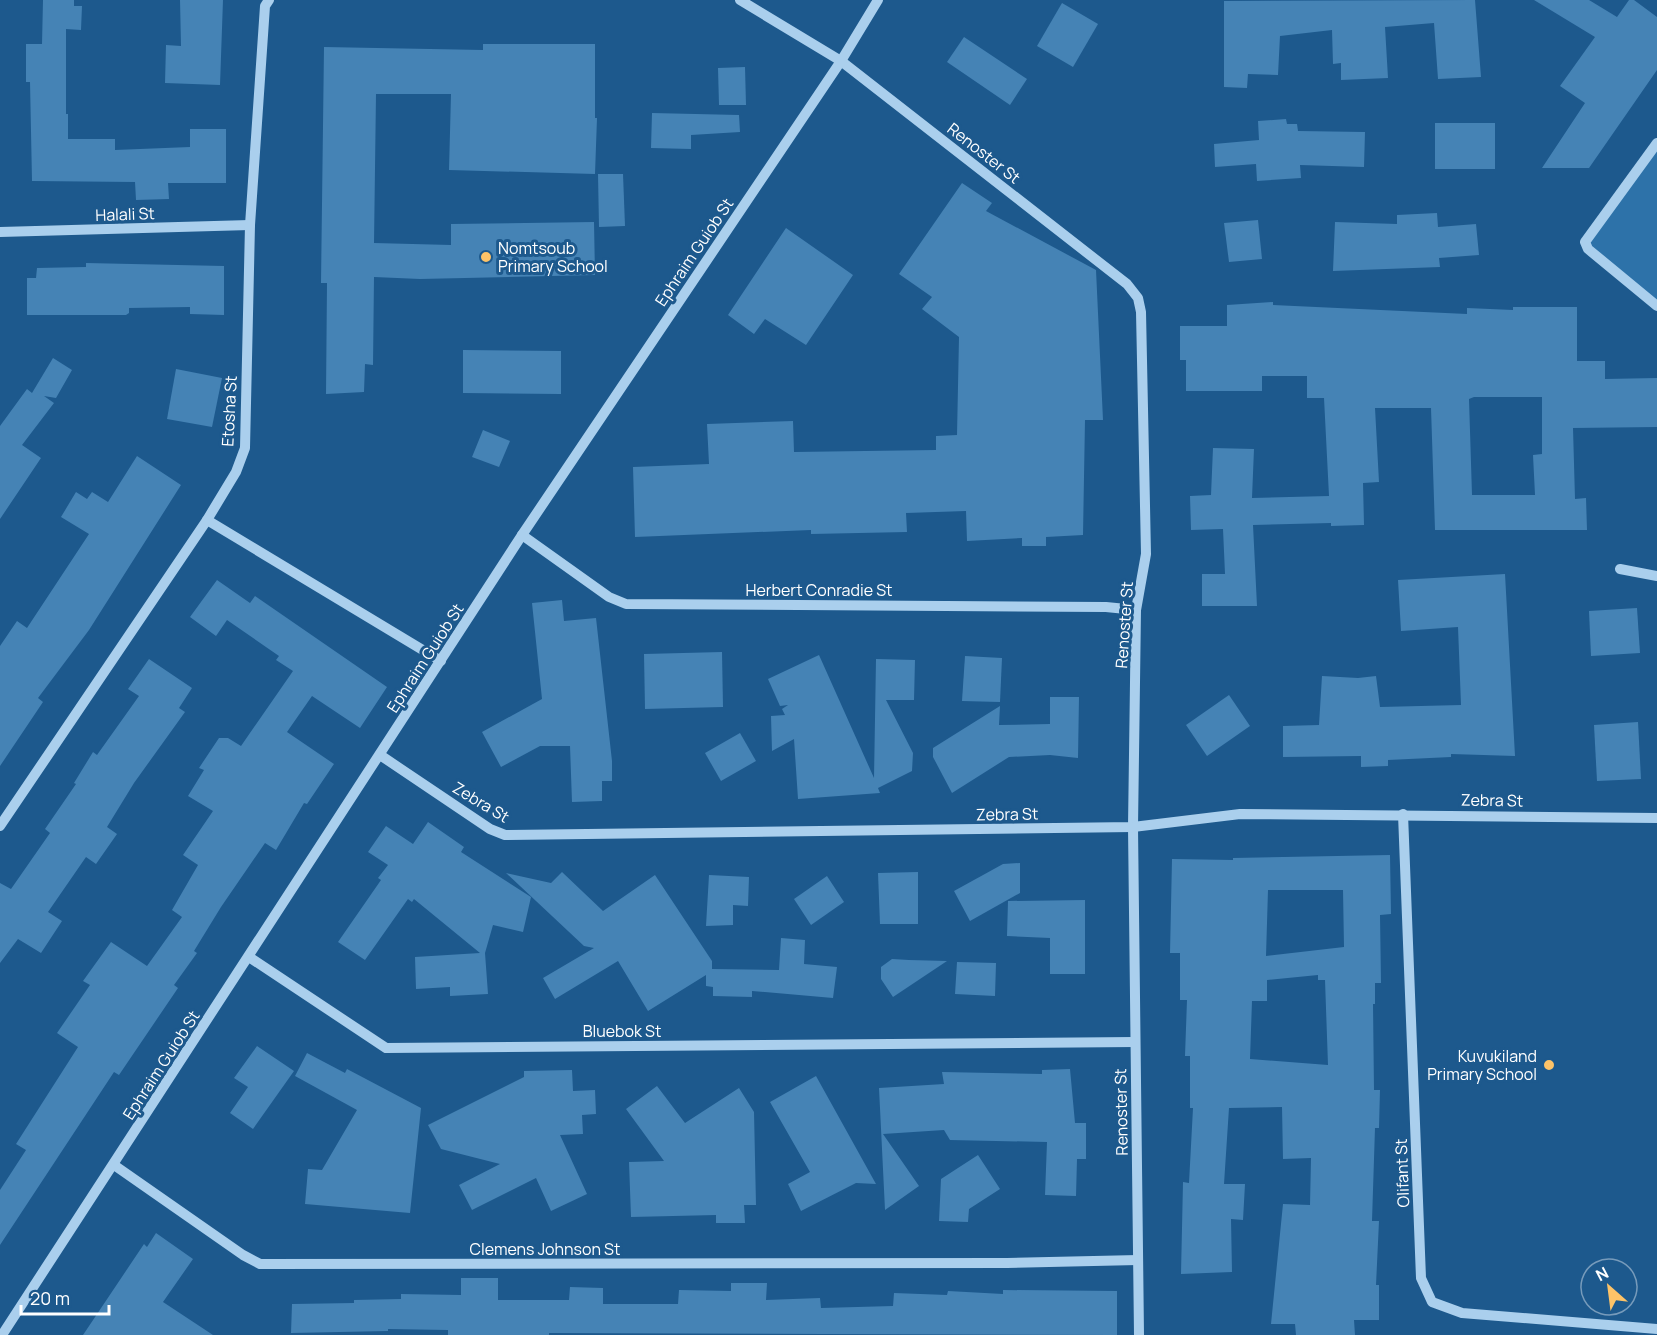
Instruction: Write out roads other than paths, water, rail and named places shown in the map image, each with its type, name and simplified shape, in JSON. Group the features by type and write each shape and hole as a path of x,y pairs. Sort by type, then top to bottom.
{"street":[{"name":"Etosha St","path":"0,826 207,520 236,472 245,448 250,225 265,6 269,0"},
{"path":"740,0 841,62"},
{"name":"Ephraim Guiob St","path":"2,1335 522,535 841,62 878,0"},
{"name":"Renoster St","path":"841,62 1127,284 1138,298 1141,312 1146,554 1136,610 1133,827 1139,1335"},
{"path":"1657,143 1585,242 1588,249 1657,306"},
{"name":"Halali St","path":"0,232 250,225"},
{"path":"207,520 441,661"},
{"name":"Herbert Conradie St","path":"522,535 609,597 626,604 1094,607 1136,610"},
{"path":"1620,569 1657,576"},
{"name":"Zebra St","path":"380,755 490,829 505,836 1133,827 1240,814 1657,818"},
{"name":"Olifant St","path":"1403,814 1421,1278 1432,1302 1462,1313 1657,1329"},
{"name":"Bluebok St","path":"249,957 386,1048 1135,1042"},
{"name":"Clemens Johnson St","path":"114,1165 243,1255 260,1264 1007,1263 1138,1260"}],"place":[{"name":"Nomtsoub Primary School","path":"486,257"},
{"name":"Kuvukiland Primary School","path":"1549,1065"}]}
